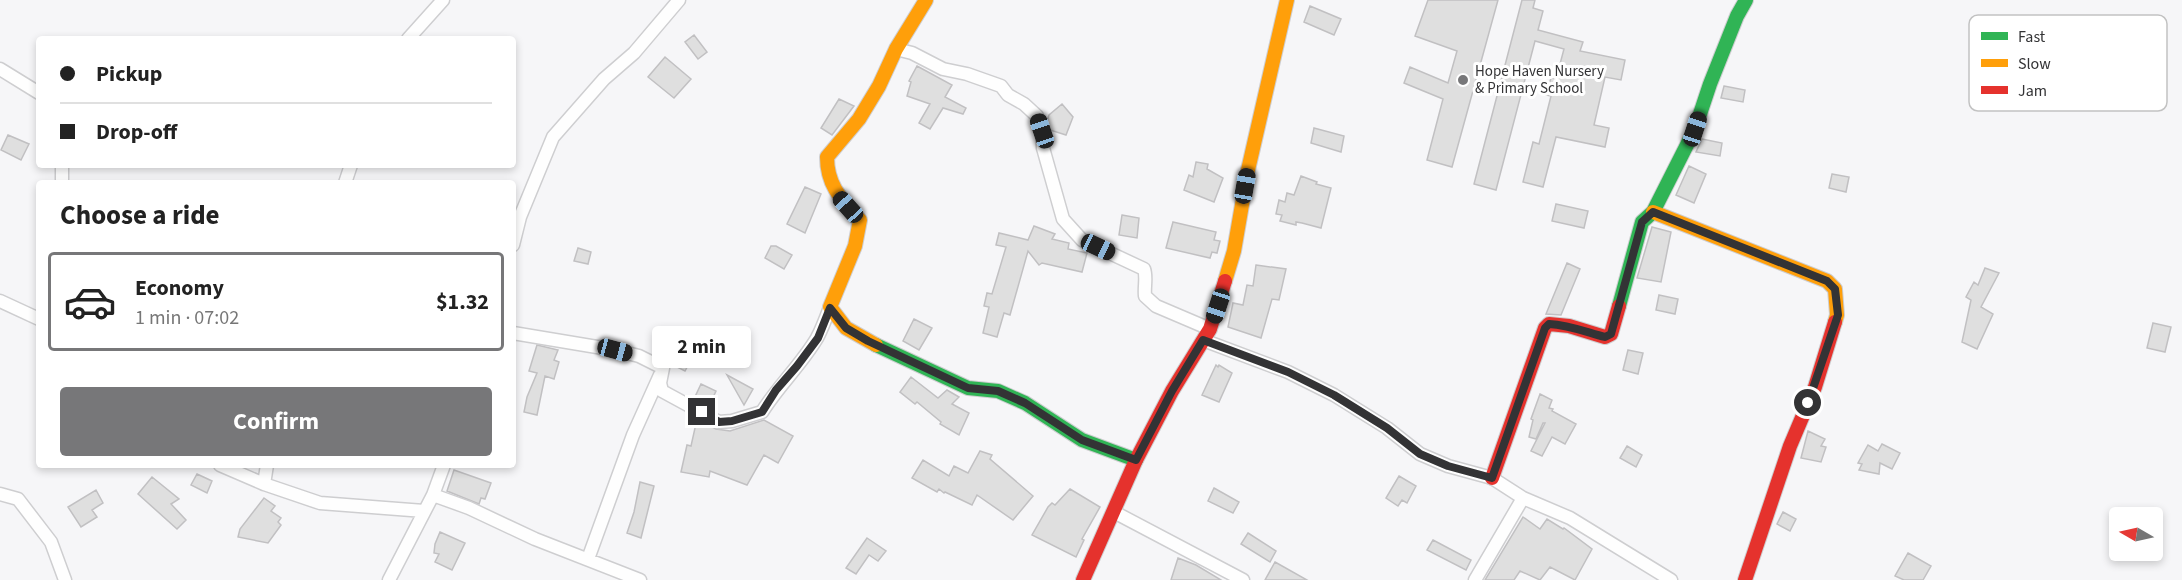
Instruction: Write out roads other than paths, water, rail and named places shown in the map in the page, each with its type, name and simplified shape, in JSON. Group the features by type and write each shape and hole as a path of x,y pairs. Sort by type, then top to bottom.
{"street":[{"path":"411,36 443,0"},
{"path":"516,234 524,207 553,137 604,80 634,52 679,0"},
{"path":"663,368 660,383 662,390 719,422 732,421 762,412 776,390 818,338 855,246 860,220 836,194 826,168 827,157 859,118 879,86 896,49 926,0"},
{"path":"1083,580 1136,460 1172,391 1207,334 1234,251 1248,170 1287,0"},
{"path":"1492,478 1545,328 1549,324 1569,326 1605,337 1611,334 1642,222 1653,212 1695,129 1710,84 1737,16 1746,0"},
{"path":"896,49 912,53 943,69 967,74 1001,87 1008,95 1024,104 1036,116 1042,131 1043,148 1063,219 1082,240 1144,268 1145,296 1156,306 1207,334 1334,395 1387,428 1420,454 1448,466 1492,478 1523,498 1570,518 1671,580"},
{"path":"0,69 36,91"},
{"path":"1653,212 1827,281 1835,289 1838,315 1815,387 1790,446 1745,580"},
{"path":"0,301 36,318"},
{"path":"830,308 846,328 868,341 968,388 998,391 1025,403 1082,440 1136,460"},
{"path":"516,334 615,350 639,356 663,368"},
{"path":"588,559 633,435 663,368"},
{"path":"227,468 264,484 320,503 424,511"},
{"path":"264,484 267,468"},
{"path":"389,580 433,495 443,468"},
{"path":"0,494 18,499 46,535 51,542 65,580"},
{"path":"433,495 470,508 535,539 640,580"},
{"path":"1475,580 1523,498"},
{"path":"1114,512 1243,580"}],"place":[{"name":"Hope Haven Nursery & Primary School","path":"1463,80"}]}
